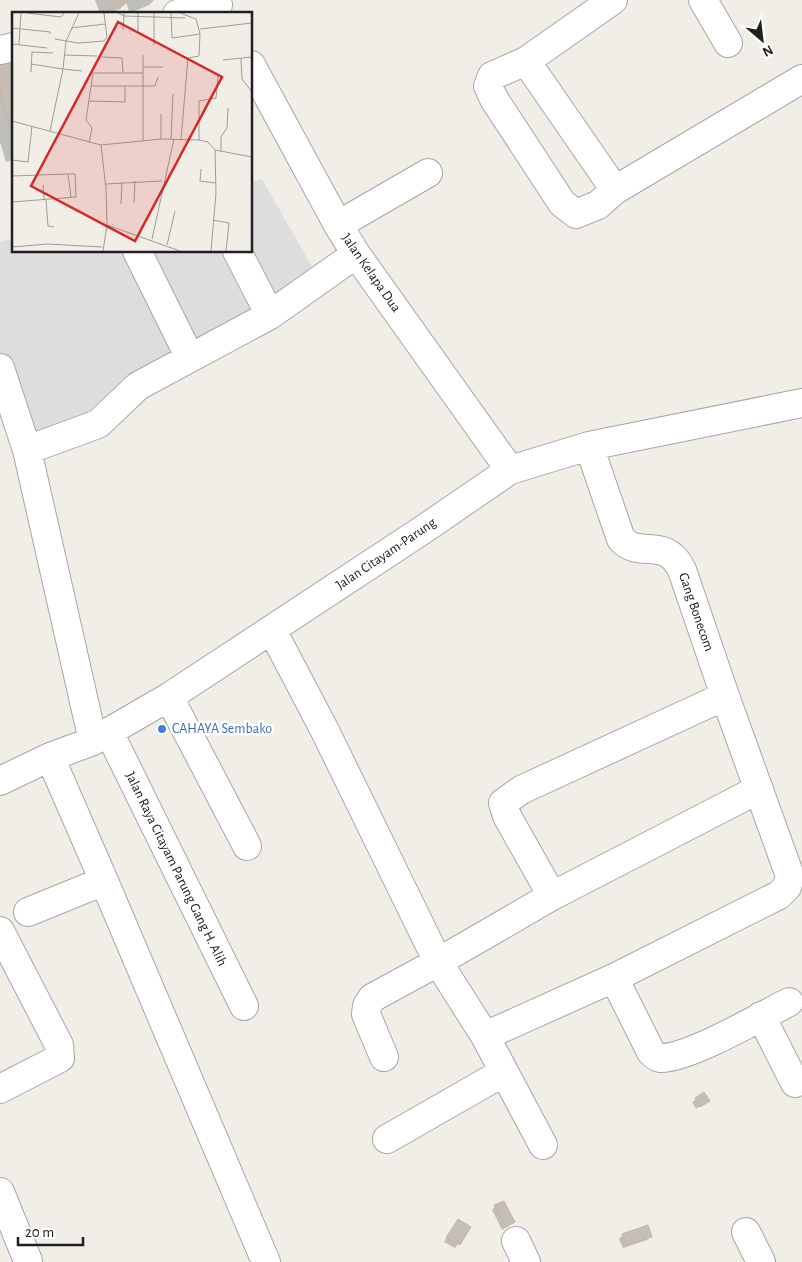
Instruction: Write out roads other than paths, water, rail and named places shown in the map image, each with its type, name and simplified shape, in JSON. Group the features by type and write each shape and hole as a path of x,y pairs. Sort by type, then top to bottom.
{"street":[{"path":"613,0 526,61 492,76 488,86 494,99 562,203 576,214 598,205 615,190 802,79"},
{"path":"703,0 728,43"},
{"path":"187,12 220,6"},
{"path":"526,61 615,190"},
{"name":"Jalan Kelapa Dua","path":"252,67 338,225 356,254 510,470"},
{"path":"338,225 428,173"},
{"path":"137,252 190,358"},
{"path":"238,252 270,315"},
{"path":"27,450 98,424 107,418 133,389 270,315 356,254"},
{"name":"Jalan Raya Citayam Parung Gang H. Alih","path":"0,368 27,450 101,736 244,1006"},
{"name":"Jalan Citayam-Parung","path":"0,781 50,757 101,736 170,697 510,470 588,446 802,403"},
{"name":"Gang Bonecom","path":"485,1036 614,978 779,895 787,887 790,876 679,563 669,553 662,550 632,547 625,544 621,539 588,446"},
{"path":"272,630 438,962 485,1036 543,1145"},
{"path":"552,896 507,816 502,803 521,790 725,696"},
{"path":"170,697 247,846"},
{"path":"50,757 266,1262"},
{"path":"384,1057 366,1014 367,1006 372,998 552,896 759,789"},
{"path":"28,912 104,881"},
{"path":"0,931 58,1045 60,1058 0,1090"},
{"path":"614,978 651,1052 660,1058 673,1056 701,1046 789,1002"},
{"path":"761,1016 795,1083"},
{"path":"387,1139 504,1072"},
{"path":"0,1192 28,1260"},
{"path":"746,1232 761,1262"}],"place":[{"name":"CAHAYA Sembako","path":"162,729"}]}
